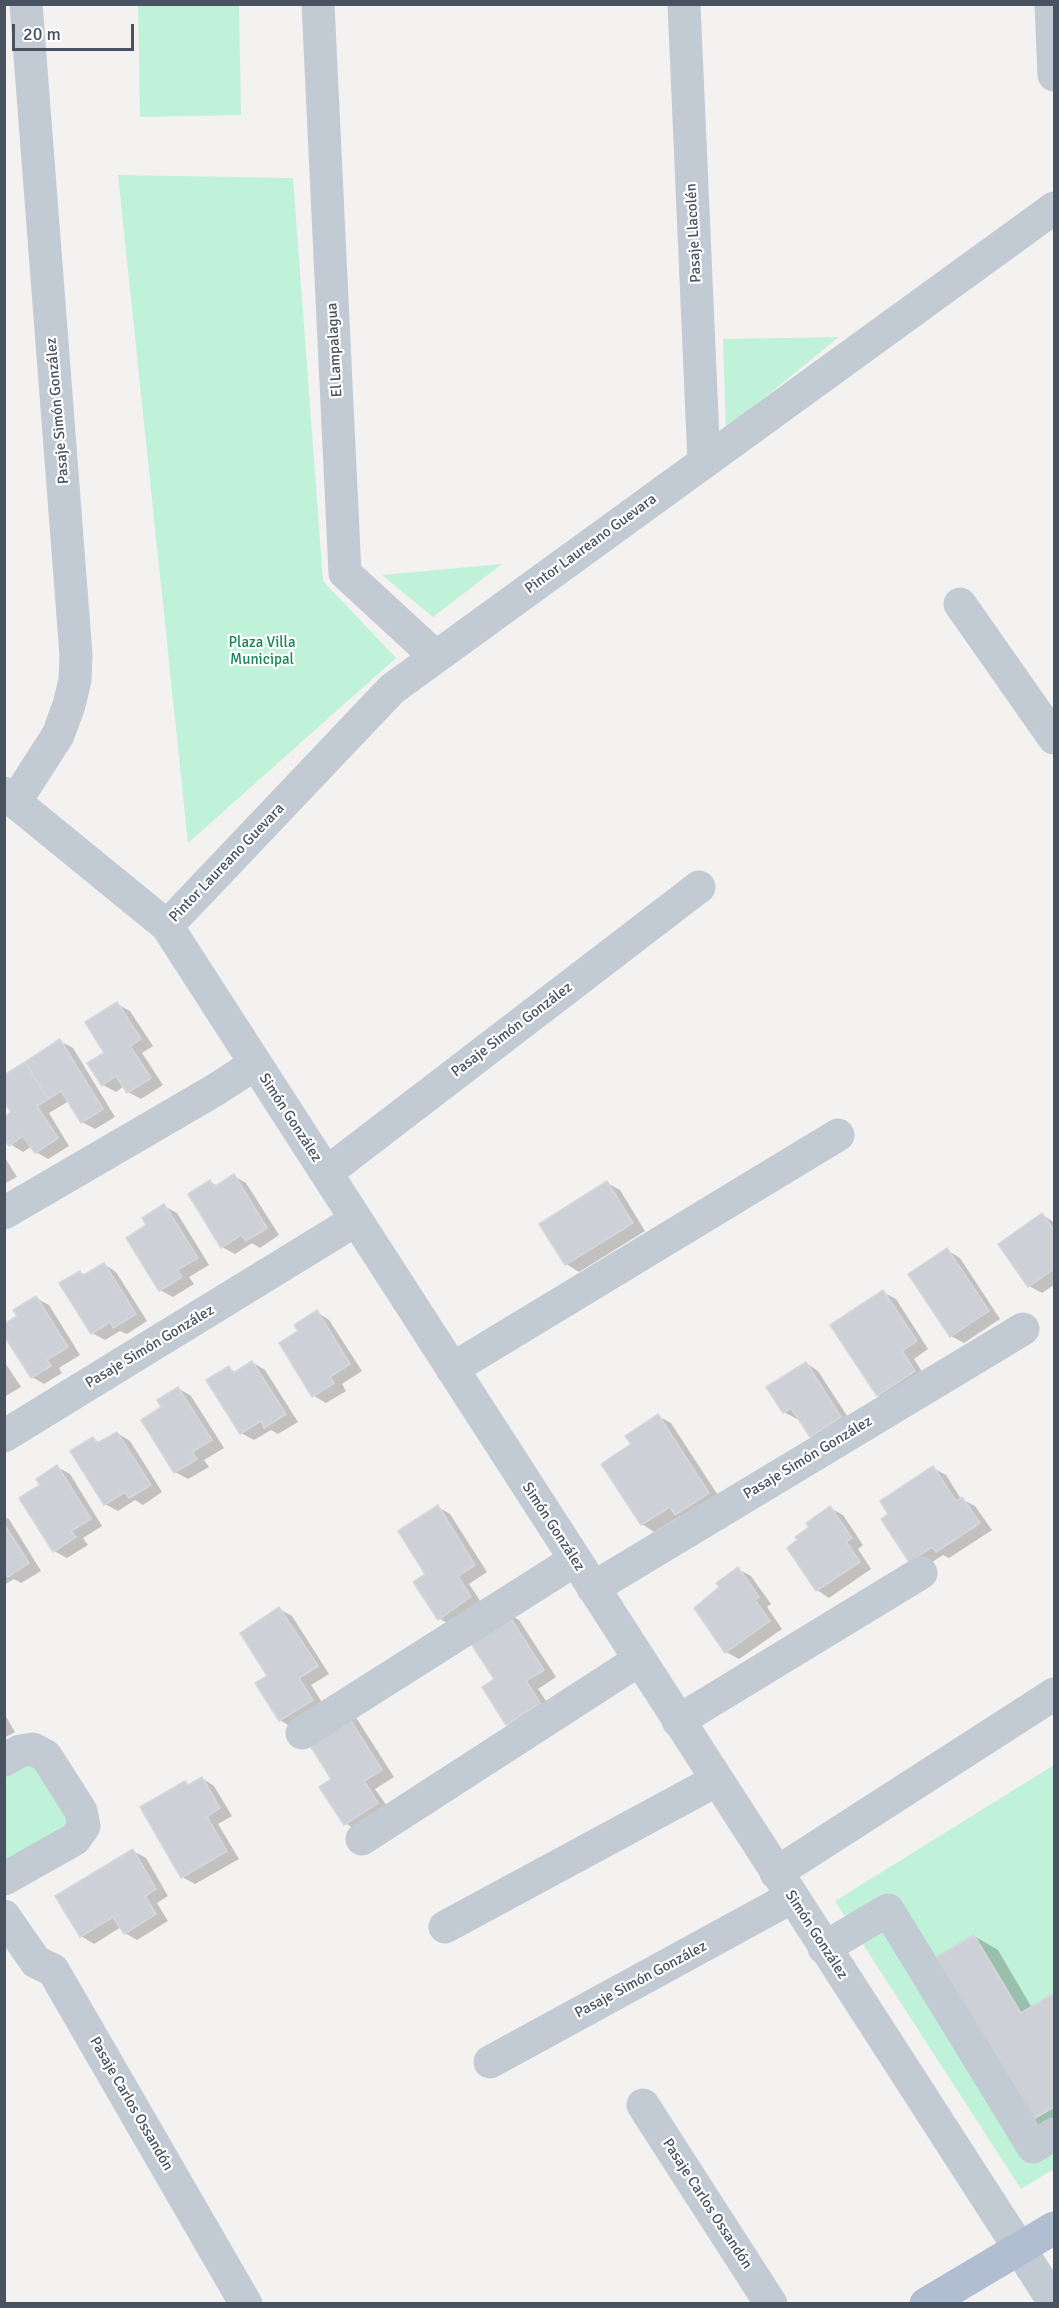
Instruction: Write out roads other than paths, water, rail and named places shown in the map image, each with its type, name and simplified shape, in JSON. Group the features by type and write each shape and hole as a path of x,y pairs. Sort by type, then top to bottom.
{"main road":[{"path":"926,2304 1054,2228"}],"street":[{"name":"Pasaje Simón González","path":"10,798 58,735 75,680 76,655 26,4"},
{"name":"El Lampalagua","path":"318,4 345,573 436,657"},
{"name":"Pasaje Llacolén","path":"684,4 704,462"},
{"path":"1051,4 1054,75"},
{"name":"Pintor Laureano Guevara","path":"167,926 392,689 1054,208"},
{"path":"960,604 1054,738"},
{"name":"Simón González","path":"10,798 167,926 1054,2302"},
{"name":"Pasaje Simón González","path":"326,1173 699,887"},
{"path":"4,1213 215,1090 255,1064"},
{"path":"452,1369 838,1136"},
{"name":"Pasaje Simón González","path":"4,1436 356,1220"},
{"name":"Pasaje Simón González","path":"593,1588 1023,1329"},
{"path":"302,1733 575,1560"},
{"path":"678,1721 921,1573"},
{"path":"362,1839 639,1660"},
{"name":"Pasaje Simón González","path":"490,2062 784,1885 1054,1694"},
{"path":"4,1760 20,1751 33,1749 45,1756 81,1811 84,1826 75,1839 4,1879"},
{"path":"445,1927 717,1780"},
{"path":"824,1948 888,1910 1033,2147 1054,2134"},
{"name":"Pasaje Carlos Ossandón","path":"4,1916 36,1962 53,1970 246,2304"},
{"name":"Pasaje Carlos Ossandón","path":"643,2105 771,2304"}],"park label":[{"name":"Plaza Villa Municipal","path":"262,652"}]}
